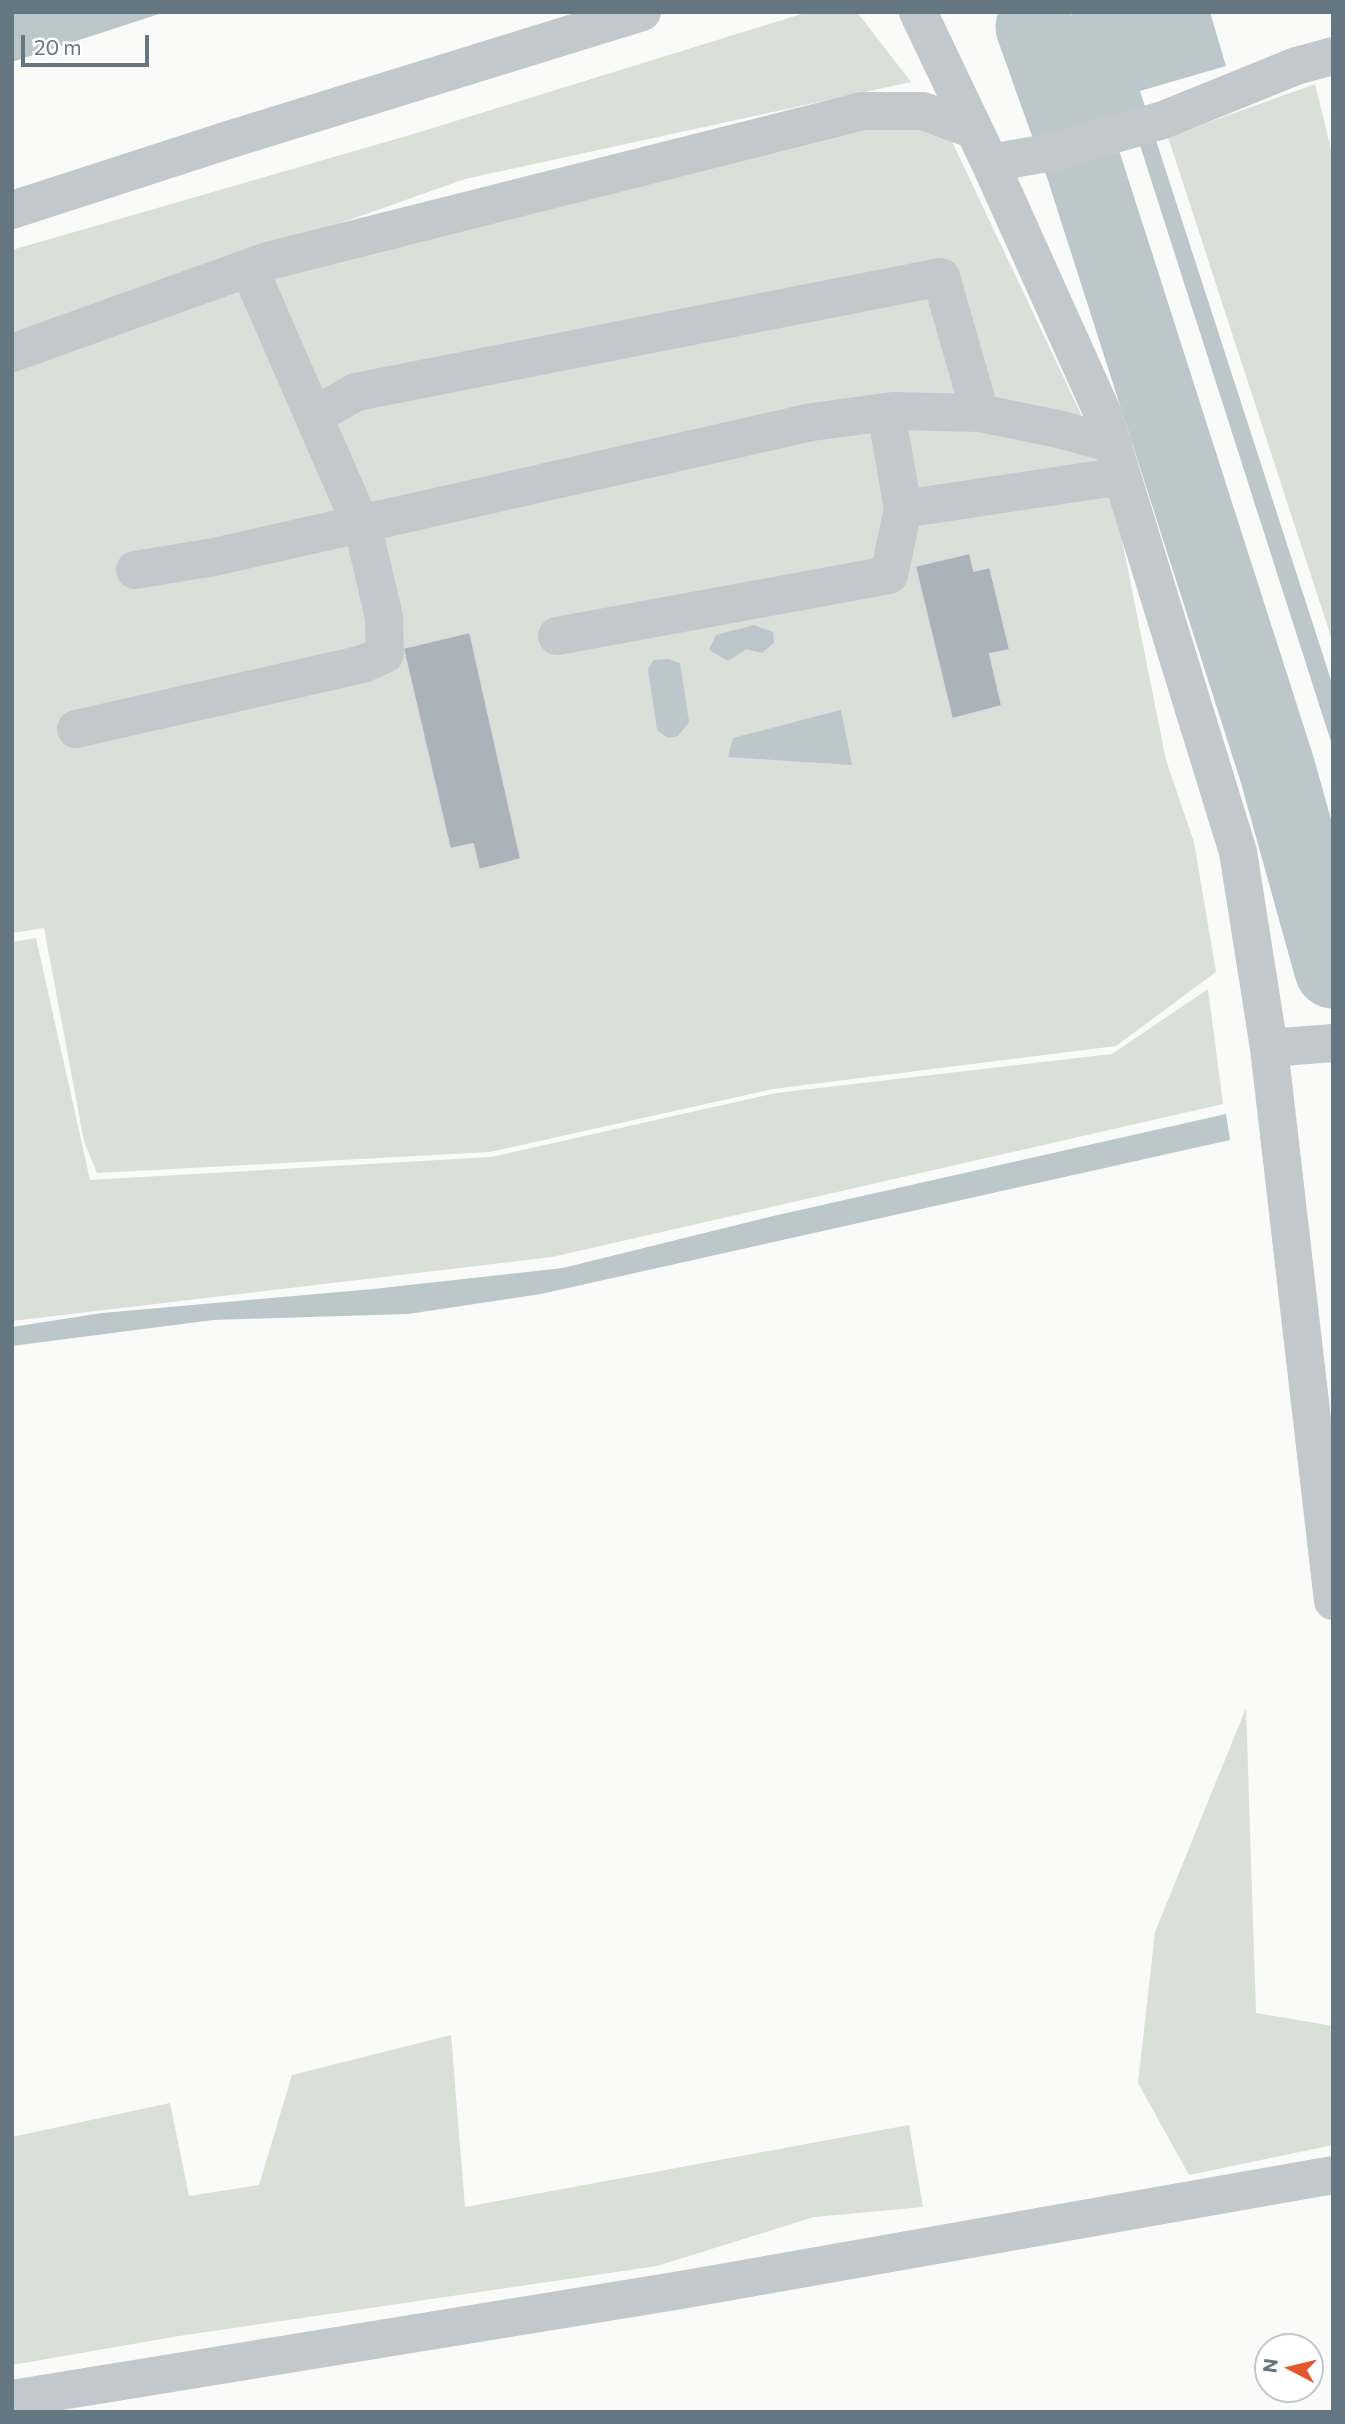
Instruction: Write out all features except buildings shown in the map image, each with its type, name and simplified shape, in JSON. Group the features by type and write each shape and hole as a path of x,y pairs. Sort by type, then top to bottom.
{"street":[{"path":"12,210 642,12"},
{"path":"918,12 982,146 1103,414 1299,1046 1333,1601"},
{"path":"12,353 282,258 863,111 923,111 982,146 1053,152 1163,120 1296,66 1333,56"},
{"path":"76,729 363,664 385,654 384,617 361,524 249,268"},
{"path":"314,416 356,393 941,277 980,413"},
{"path":"135,570 214,557 812,422 886,412 980,413 1058,429 1117,460"},
{"path":"557,636 889,575 903,509 886,412"},
{"path":"903,509 1117,460"},
{"path":"12,2399 681,2290 1333,2175"}],"shaded area":[{"path":"12,12 165,12 12,62"},
{"path":"808,12 857,12 911,82 465,179 12,333 12,250 410,135"},
{"path":"1079,12 1210,12 1226,66 1140,91 1333,686 1333,748 1129,111 1053,136 1024,30"},
{"path":"1315,84 1333,157 1333,643 1168,137"},
{"path":"930,95 1079,410 1114,500 1166,760 1194,842 1216,972 1116,1046 773,1089 490,1152 97,1173 84,1141 44,928 12,933 12,344"},
{"path":"754,625 773,632 774,643 762,653 746,649 728,661 709,650 716,635"},
{"path":"668,659 680,663 689,722 678,736 668,738 657,730 648,669 654,660"},
{"path":"841,710 852,765 728,757 733,738"},
{"path":"36,938 90,1180 491,1157 776,1093 1112,1054 1208,989 1223,1104 552,1257 12,1321 12,942"},
{"path":"1226,1114 1230,1140 541,1294 408,1314 213,1320 12,1346 12,1327 102,1313 373,1289 563,1268 769,1217"},
{"path":"1246,1708 1256,2013 1333,2026 1333,2145 1189,2175 1138,2083 1155,1932"},
{"path":"451,2035 465,2207 909,2125 923,2207 814,2217 657,2266 179,2336 12,2365 12,2137 170,2103 189,2196 259,2185 292,2075"}],"waterway":[{"path":"1034,27 1085,170 1277,769 1333,970"}]}
